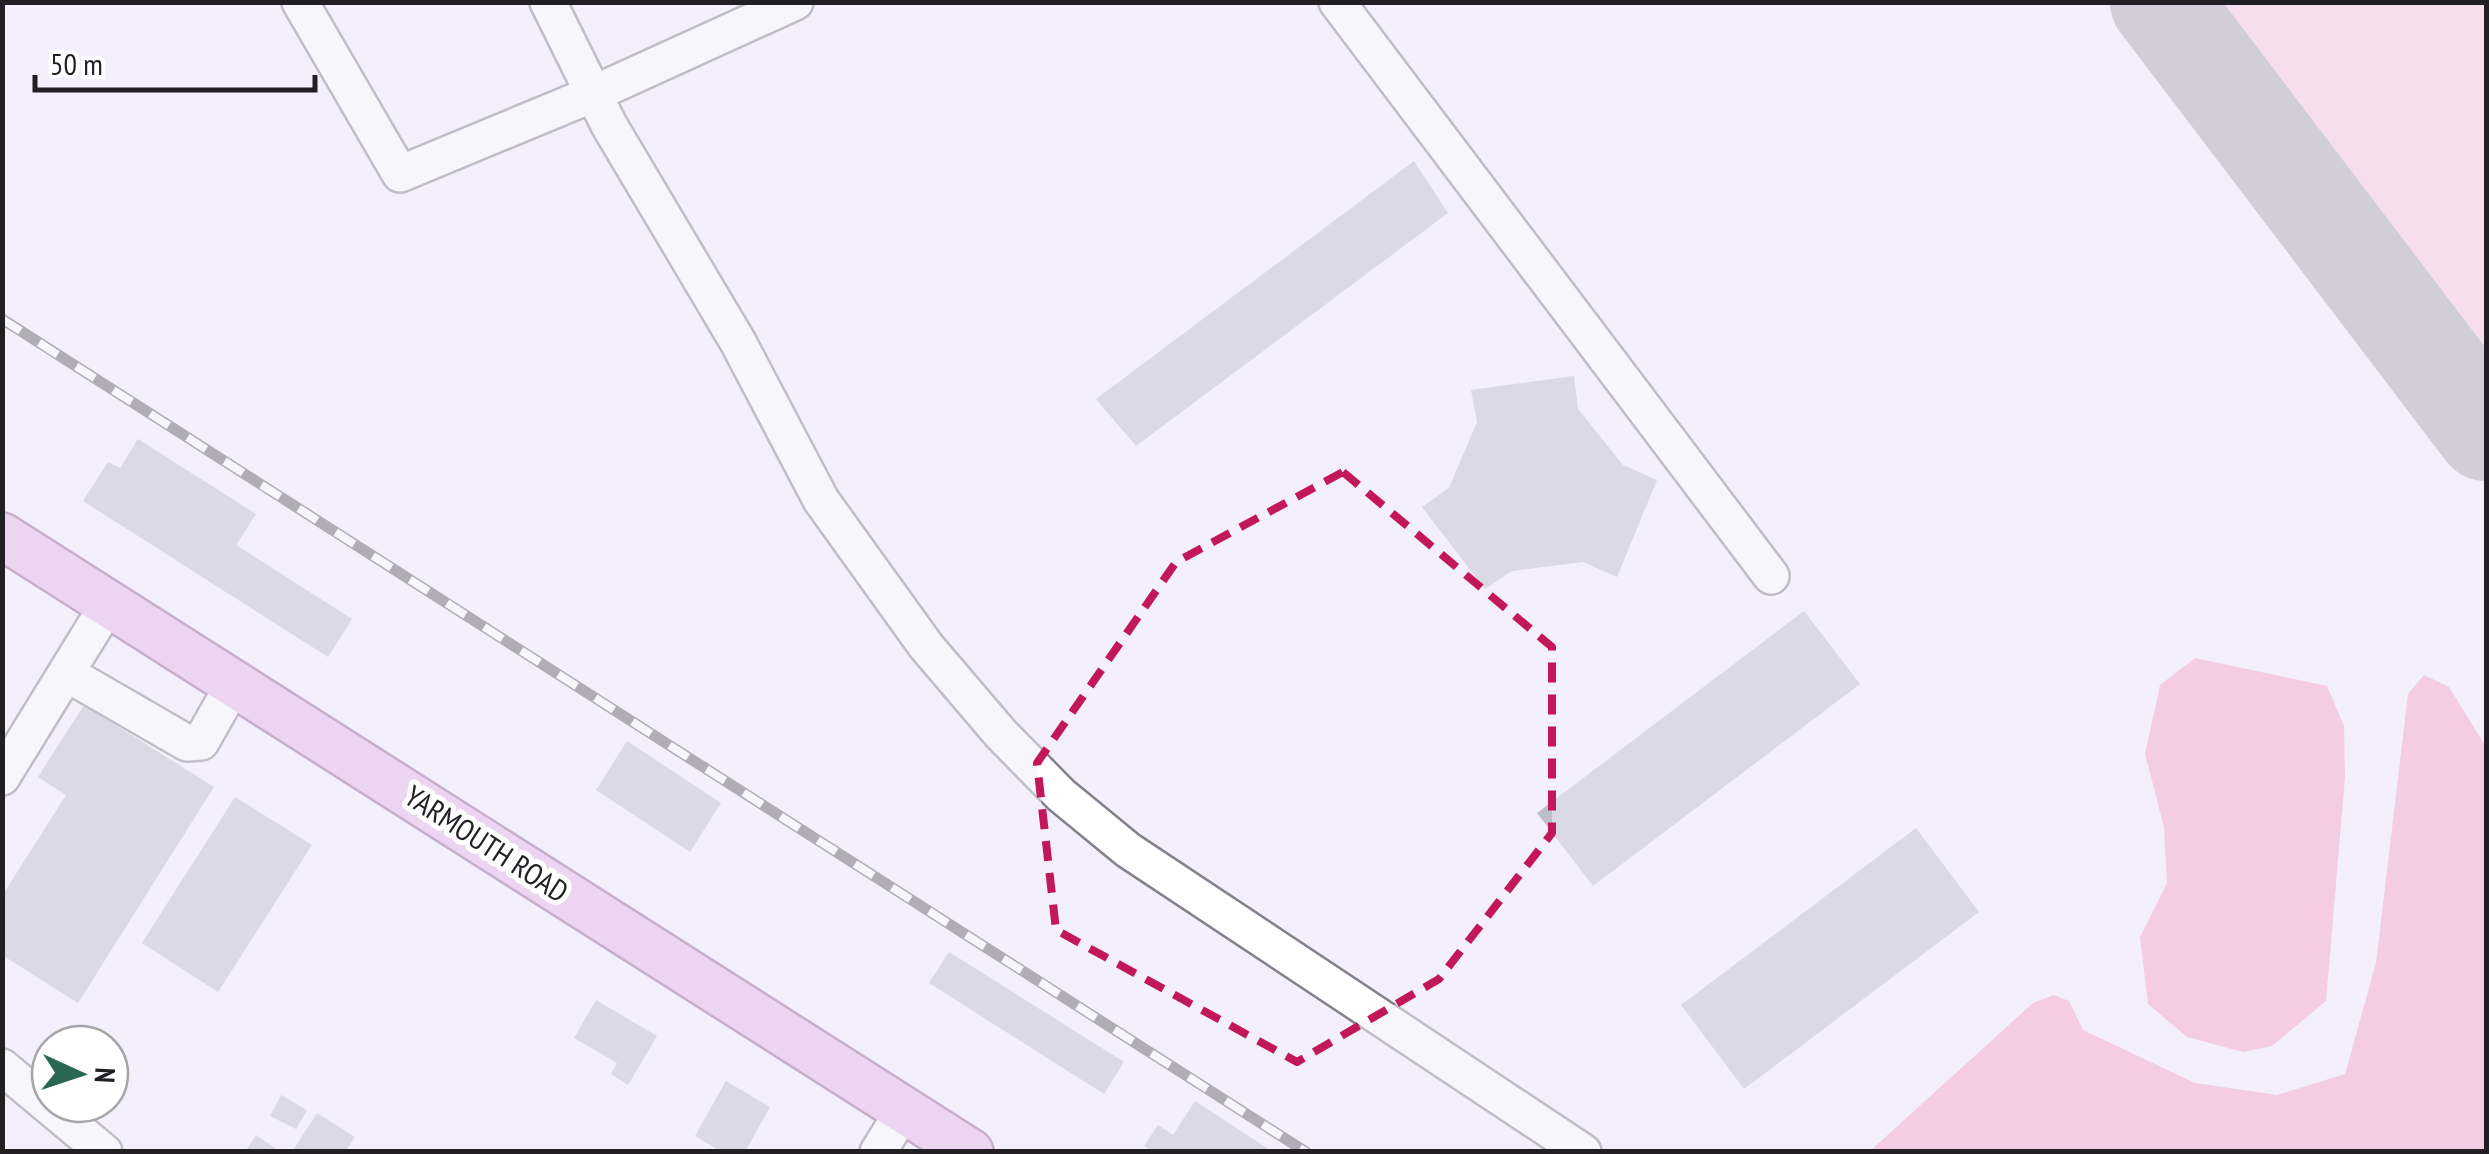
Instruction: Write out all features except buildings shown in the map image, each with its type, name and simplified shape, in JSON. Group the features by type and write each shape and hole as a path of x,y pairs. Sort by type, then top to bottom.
{"main road":[{"name":"YARMOUTH ROAD","path":"2,536 970,1152"}],"street":[{"path":"300,2 400,174 594,94 796,2"},
{"path":"548,2 594,94 738,342 821,500 926,646 1001,734 1061,795 1128,850 1584,1152"},
{"path":"1337,2 1771,576"},
{"path":"2,777 109,603"},
{"path":"66,673 187,743 201,742 235,682"},
{"path":"2,1066 104,1152"},
{"path":"878,1152 904,1110"}],"highlighted area":[{"path":"1343,472 1552,647 1552,833 1439,979 1297,1062 1056,930 1037,763 1176,562"}],"shaded area":[{"path":"2204,3 2486,3 2486,374"},
{"path":"2195,658 2327,686 2344,726 2345,777 2326,1001 2272,1046 2243,1052 2187,1037 2148,1004 2140,937 2167,883 2164,827 2145,754 2160,685"},
{"path":"2424,675 2449,687 2486,747 2486,1151 1870,1151 2033,1003 2054,995 2069,1001 2083,1030 2195,1083 2277,1095 2345,1074 2376,963 2408,694"}],"taxiway":[{"path":"2160,2 2486,431"}],"railway":[{"path":"2,319 1306,1152"}]}
